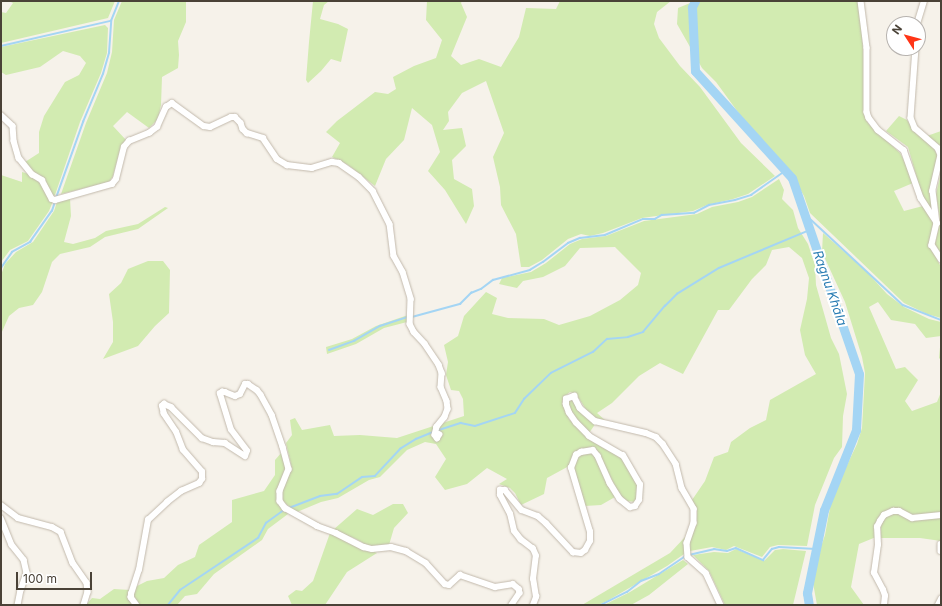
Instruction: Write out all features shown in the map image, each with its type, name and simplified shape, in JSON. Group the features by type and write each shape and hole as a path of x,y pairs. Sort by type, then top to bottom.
{"street":[{"path":"862,1 867,48 867,112 869,118 878,130 904,150 919,194 937,223"},
{"path":"919,16 924,1"},
{"path":"915,56 911,118 915,128 938,148 941,155 933,190 937,223 932,245 941,258"},
{"path":"1,115 13,126 14,141 19,158 32,174 42,180 52,199 55,200 112,184 116,179 124,146 129,141 149,133 157,127 166,107 172,103 204,126 210,127 235,117 241,123 243,130 247,133 263,138 276,158 288,165 312,168 332,162 339,163 359,177 373,191 390,224 394,256 403,272 410,299 410,324 414,332 425,344 439,365 442,373 441,388 447,401 448,409 445,417 437,427 436,434"},
{"path":"136,605 130,598 139,570 148,520 181,491 199,483 202,479 202,472 183,450 176,432 164,414 162,406 164,404 171,407 202,438 213,442 225,443 245,456 247,451 231,430 220,394 222,392 235,396 240,394 245,384 248,384 257,390 272,415 283,447 289,469 280,491 280,501 285,508 316,526 336,533 372,550 391,547 406,551 426,563 445,584 449,585 460,575 495,587 513,584 519,589 520,593 512,605"},
{"path":"533,605 536,597 533,579 536,556 534,549 521,540 514,531 510,514 500,495 500,490 505,490 522,510 538,516 573,552 581,553 585,550 590,541 590,532 571,468 576,455 581,452 593,450 598,456 610,483 620,499 630,507 635,506 639,500 640,485 623,456 589,436 576,423 569,412 566,405 566,399 574,396 580,408 595,421 646,433 656,437 663,444 676,464 682,488 694,508 693,528 687,543 688,557 706,573 721,605"},
{"path":"1,505 18,518 52,526 61,532 73,563 88,583 88,592 84,605"},
{"path":"887,605 885,596 874,573 878,545 878,527 884,515 893,511 899,511 912,518 941,515"},
{"path":"1,518 12,545 24,560 27,573 18,605"},
{"path":"941,544 941,551"},
{"path":"884,605 885,596"},
{"path":"938,605 941,599"}],"green space":[{"path":"9,1 115,1 108,18 1,43 1,12 6,13 13,3"},
{"path":"122,1 186,1 186,22 178,41 178,68 162,77 161,105 158,119 149,128 127,112 113,126 126,140 121,146 113,176 109,182 61,194 86,123 107,73 112,52 114,20"},
{"path":"313,1 329,1 324,5 320,19 338,24 348,29 341,62 331,59 308,83 306,80"},
{"path":"427,1 462,1 461,3 467,17 451,56 461,65 479,59 501,67 519,37 526,8 556,9 560,1 671,1 657,12 654,24 659,38 680,66 700,87 741,143 775,176 748,194 707,205 693,211 642,218 603,233 590,236 581,234 568,239 542,260 529,267 521,267 516,234 501,205 500,187 493,157 504,133 486,81 462,93 448,112 449,121 443,130 462,128 466,146 452,160 454,179 472,189 474,206 466,224 445,190 428,171 440,152 432,125 412,108 404,140 386,159 375,186 348,165 332,157 340,143 326,132 337,121 375,92 388,94 396,89 393,77 414,66 436,58 442,40 426,20"},
{"path":"695,1 859,1 864,59 864,115 868,123 900,153 909,170 913,183 894,191 904,211 923,206 935,224 930,242 931,248 941,267 941,318 927,314 904,303 810,213 804,196 788,168 769,150 743,119 716,82 702,68 677,24 678,8"},
{"path":"105,25 108,28 107,53 101,73 80,122 55,195 53,196 25,162 39,153 39,132 44,116 65,82 79,75 86,63 80,56 63,51 40,67 6,75 1,72 1,47"},
{"path":"899,116 907,120 918,135 934,148 937,155 937,162 931,184 931,199 935,215 922,196 908,147 886,131"},
{"path":"941,131 941,148 927,136"},
{"path":"22,172 32,175 41,182 50,200 53,201 49,211 28,241 10,250 1,262 1,175 22,182"},
{"path":"941,172 941,254 935,244 940,221 936,194"},
{"path":"779,179 784,190 782,199 793,210 798,228 808,244 815,265 816,285 831,338 839,354 847,394 843,416 842,447 834,458 815,505 807,546 778,545 770,547 762,557 734,546 726,550 712,547 690,551 689,544 697,515 697,509 692,500 705,481 714,457 728,452 731,442 750,428 766,420 770,400 816,374 805,355 800,330 807,299 809,278 802,258 789,247 772,250 766,265 752,279 729,310 718,310 683,374 660,363 639,376 612,403 597,413 607,422 596,418 587,411 576,394 570,392 562,401 569,419 576,426 600,446 622,458 639,487 636,502 626,501 620,496 599,454 591,447 578,451 574,455 569,466 547,478 544,494 521,505 515,493 510,488 499,484 507,479 487,468 467,484 445,490 435,477 446,459 436,444 425,442 407,450 380,477 369,480 338,498 321,502 297,512 282,501 281,491 292,469 286,443 292,435 290,420 295,418 302,430 330,425 334,436 360,435 397,438 464,416 463,399 459,391 451,390 446,375 448,362 444,345 458,336 464,316 486,292 497,298 492,314 508,318 544,319 559,325 590,316 620,300 638,285 641,273 615,247 580,248 565,266 543,277 523,281 517,288 499,284 502,278 531,272 546,263 570,244 582,239 606,236 644,221 697,214 712,207 738,202 752,197"},
{"path":"70,198 71,216 64,242 73,244 95,238 106,231 138,224 165,207 168,208 138,229 105,237 90,247 60,254 52,262 42,292 33,305 19,308 9,316 1,334 1,275 5,264 16,252 33,242 54,211 57,202"},
{"path":"823,233 866,271 887,294 904,307 929,319 941,322 941,336 926,338 915,324 891,320 878,302 869,307 896,369 905,367 918,380 905,401 912,411 937,402 941,392 941,513 912,516 899,510 885,513 876,537 859,544 851,587 864,605 817,605 813,583 814,567 825,535 832,497 857,444 862,428 865,373 862,357 845,302 822,252"},
{"path":"148,261 163,261 170,270 169,313 155,326 138,346 103,359 113,342 113,322 109,294 121,283 128,269"},
{"path":"408,315 407,322 384,328 356,344 327,354 326,347 352,339 376,326"},
{"path":"941,336 941,360 939,358"},
{"path":"571,399 583,415 596,423 589,433 575,419 567,404"},
{"path":"282,452 287,470 278,490 282,507 288,514 268,529 262,540 214,574 197,594 185,596 177,605 139,605 133,594 135,587 147,581 164,578 178,565 195,557 199,545 232,522 232,500 264,491 275,475 275,460"},
{"path":"589,452 596,457 615,497 601,505 585,506 576,484 573,465 582,453"},
{"path":"393,504 403,504 408,513 394,528 389,545 370,547 356,539 333,530 357,509 373,515"},
{"path":"896,513 912,520 941,517 941,541 920,538 881,538 881,526 884,519 890,514"},
{"path":"330,533 377,553 347,572 325,605 292,605 288,596 296,590 302,591 313,581"},
{"path":"686,536 684,554 667,566 607,601 598,605 582,605 670,553"},
{"path":"736,549 764,561 775,550 783,549 806,551 793,605 725,605 709,571 693,555 714,552 728,553"},
{"path":"683,560 688,564 649,595 631,605 604,605 630,592"},
{"path":"114,589 130,590 127,597 133,605 86,605 92,598 100,599"}],"waterway":[{"path":"56,198 83,122 103,74 109,53 111,21 119,1"},
{"name":"Ragnu Khāla","path":"695,1 692,7 695,71 792,178 859,374 856,430 824,510 807,593 809,605"},
{"path":"1,46 110,21"},
{"path":"412,317 460,304 471,293 481,289 493,280 530,270 568,243 580,238 605,235 643,219 655,219 662,215 694,213 709,205 751,195 785,171"},
{"path":"1,268 12,252 30,242 52,211 55,202"},
{"path":"804,213 903,305 941,320"},
{"path":"439,430 461,423 475,426 515,413 524,399 551,373 593,352 607,339 628,337 643,332 677,294 719,268 810,230"},
{"path":"329,350 354,341 380,326 408,317"},
{"path":"289,508 320,496 337,494 362,477 375,476 400,449 416,439 433,432"},
{"path":"168,605 180,590 258,538 266,523 284,510"},
{"path":"689,555 714,549 727,551 736,548 763,560 772,549 779,547 816,549"},
{"path":"601,605 627,592 641,581 659,574 686,556"}]}
